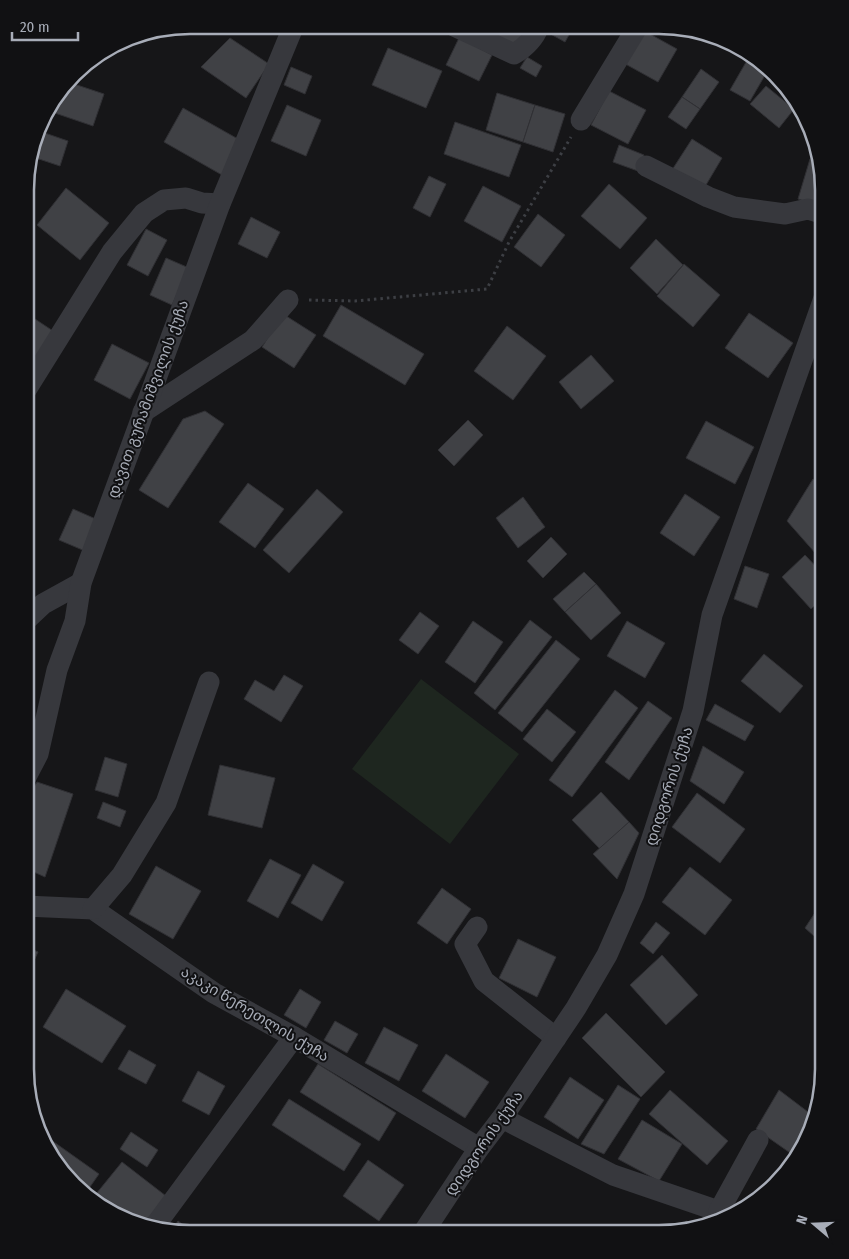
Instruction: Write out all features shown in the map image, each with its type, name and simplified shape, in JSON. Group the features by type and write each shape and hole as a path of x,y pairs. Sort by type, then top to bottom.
{"street":[{"name":"დავით გურამიშვილის ქუჩა","path":"34,762 38,754 58,670 75,620 81,583 220,204 290,34"},
{"path":"471,34 514,54 524,48 535,34"},
{"path":"581,120 633,34"},
{"path":"646,166 708,198 734,207 785,214 808,209 815,211"},
{"path":"34,377 112,252 144,213 164,200 186,198 202,203 220,204"},
{"path":"143,412 254,340 288,300"},
{"name":"დიდგორის ქუჩა","path":"428,1225 478,1148 502,1118 576,1008 607,955 634,894 693,711 712,615 815,323"},
{"path":"34,612 43,604 81,583"},
{"path":"34,906 93,909 122,875 166,803 209,682"},
{"name":"აკაკი წერეთლის ქუჩა","path":"93,909 214,993 294,1037 478,1148"},
{"path":"477,927 464,944 484,982 556,1038"},
{"path":"157,1221 294,1037"},
{"path":"502,1118 613,1175 721,1212"},
{"path":"727,1209 758,1140"}],"path":[{"path":"288,300 354,301 487,289 509,242 581,120"}],"shaded area":[{"path":"421,679 519,754 450,844 352,769"}],"building":[{"path":"493,34 523,34 516,46"},
{"path":"551,34 570,34 565,42"},
{"path":"636,34 650,34 677,49 658,82 620,61"},
{"path":"230,38 269,64 246,98 201,67"},
{"path":"459,38 492,55 479,81 446,65"},
{"path":"388,48 442,71 426,108 372,85"},
{"path":"527,57 542,66 536,77 520,68"},
{"path":"747,61 765,76 750,101 730,90"},
{"path":"291,67 312,76 305,94 284,85"},
{"path":"701,69 719,82 700,109 682,97"},
{"path":"76,84 104,94 93,126 55,113"},
{"path":"766,86 793,110 779,128 750,104"},
{"path":"609,91 646,110 628,144 591,125"},
{"path":"497,93 535,105 523,142 486,130"},
{"path":"682,97 700,109 686,129 668,117"},
{"path":"287,105 321,120 306,156 271,141"},
{"path":"535,105 565,114 553,152 523,142"},
{"path":"183,108 238,139 222,175 164,142"},
{"path":"455,122 521,145 509,177 444,154"},
{"path":"45,133 68,141 60,166 37,158"},
{"path":"692,139 722,158 703,190 672,170"},
{"path":"619,145 644,155 638,171 613,162"},
{"path":"810,159 812,159 815,180 815,204 798,199"},
{"path":"429,176 446,184 430,217 413,208"},
{"path":"609,184 647,218 620,249 581,216"},
{"path":"483,186 521,206 502,242 464,221"},
{"path":"66,188 109,223 80,260 37,225"},
{"path":"538,214 565,235 541,267 514,247"},
{"path":"251,217 280,232 267,258 238,244"},
{"path":"146,229 167,240 148,276 127,265"},
{"path":"656,239 683,265 657,294 630,268"},
{"path":"166,258 189,268 172,305 150,295"},
{"path":"684,264 720,295 693,327 657,296"},
{"path":"341,305 424,354 405,385 323,336"},
{"path":"749,313 793,343 768,378 725,348"},
{"path":"283,314 316,335 294,368 262,347"},
{"path":"34,318 56,333 34,362"},
{"path":"507,326 546,356 513,400 474,371"},
{"path":"112,344 149,363 130,399 94,380"},
{"path":"591,355 614,381 581,409 559,382"},
{"path":"205,411 224,424 168,508 139,490 183,419"},
{"path":"468,420 483,435 454,466 438,450"},
{"path":"706,421 754,447 735,484 686,458"},
{"path":"813,479 815,480 815,553 787,521"},
{"path":"248,483 284,509 255,548 219,522"},
{"path":"317,489 343,512 289,573 263,550"},
{"path":"685,494 720,517 694,556 660,533"},
{"path":"523,497 545,527 518,548 496,518"},
{"path":"73,509 98,520 85,551 59,540"},
{"path":"551,537 567,554 543,578 527,561"},
{"path":"805,555 815,566 815,605 811,609 782,577"},
{"path":"745,566 769,574 757,608 734,599"},
{"path":"584,572 596,584 565,612 553,599"},
{"path":"596,584 621,613 591,640 565,612"},
{"path":"420,612 439,626 418,654 399,640"},
{"path":"530,620 552,637 495,710 474,693"},
{"path":"473,621 503,642 475,683 445,662"},
{"path":"627,621 665,643 645,678 607,656"},
{"path":"556,640 580,659 522,732 498,713"},
{"path":"764,654 803,686 780,713 741,681"},
{"path":"284,675 303,686 281,722 244,699 255,680 274,691"},
{"path":"615,690 638,708 572,797 549,780"},
{"path":"648,701 672,718 629,780 605,762"},
{"path":"715,704 754,726 745,741 706,720"},
{"path":"547,709 576,732 552,762 523,739"},
{"path":"703,746 744,772 724,804 690,781"},
{"path":"105,757 127,764 118,797 95,790"},
{"path":"220,765 275,778 262,828 208,815"},
{"path":"37,782 73,794 45,877 34,872 34,787"},
{"path":"601,792 629,822 600,849 572,820"},
{"path":"697,793 745,829 720,863 672,827"},
{"path":"103,802 126,811 120,827 97,818"},
{"path":"629,822 639,833 617,879 593,854"},
{"path":"270,859 301,875 278,918 247,901"},
{"path":"313,864 344,882 322,921 291,903"},
{"path":"156,866 201,891 173,939 129,914"},
{"path":"690,867 732,900 705,935 662,902"},
{"path":"442,888 471,909 447,944 417,923"},
{"path":"815,913 815,937 805,928"},
{"path":"656,922 670,933 653,954 640,943"},
{"path":"518,939 556,957 537,997 499,978"},
{"path":"34,950 38,952 34,961"},
{"path":"662,955 698,995 666,1025 630,985"},
{"path":"66,989 126,1026 102,1063 43,1027"},
{"path":"300,989 321,1002 306,1028 284,1015"},
{"path":"606,1013 665,1072 641,1097 582,1038"},
{"path":"335,1021 358,1034 347,1053 324,1040"},
{"path":"384,1027 418,1045 399,1081 365,1063"},
{"path":"129,1050 156,1065 146,1084 118,1069"},
{"path":"446,1054 489,1082 465,1118 422,1091"},
{"path":"318,1064 396,1113 379,1141 300,1092"},
{"path":"198,1071 225,1086 209,1115 182,1101"},
{"path":"570,1077 604,1100 578,1139 544,1117"},
{"path":"618,1085 640,1099 604,1154 581,1144"},
{"path":"670,1090 728,1141 707,1165 649,1114"},
{"path":"779,1090 809,1112 799,1138 791,1153 756,1129"},
{"path":"289,1099 361,1144 344,1171 272,1125"},
{"path":"642,1120 682,1144 659,1181 618,1159"},
{"path":"131,1132 158,1150 147,1167 120,1149"},
{"path":"52,1140 99,1174 89,1188 66,1164"},
{"path":"368,1160 404,1185 379,1221 343,1196"},
{"path":"122,1162 166,1196 148,1219 130,1213 96,1194"}]}
